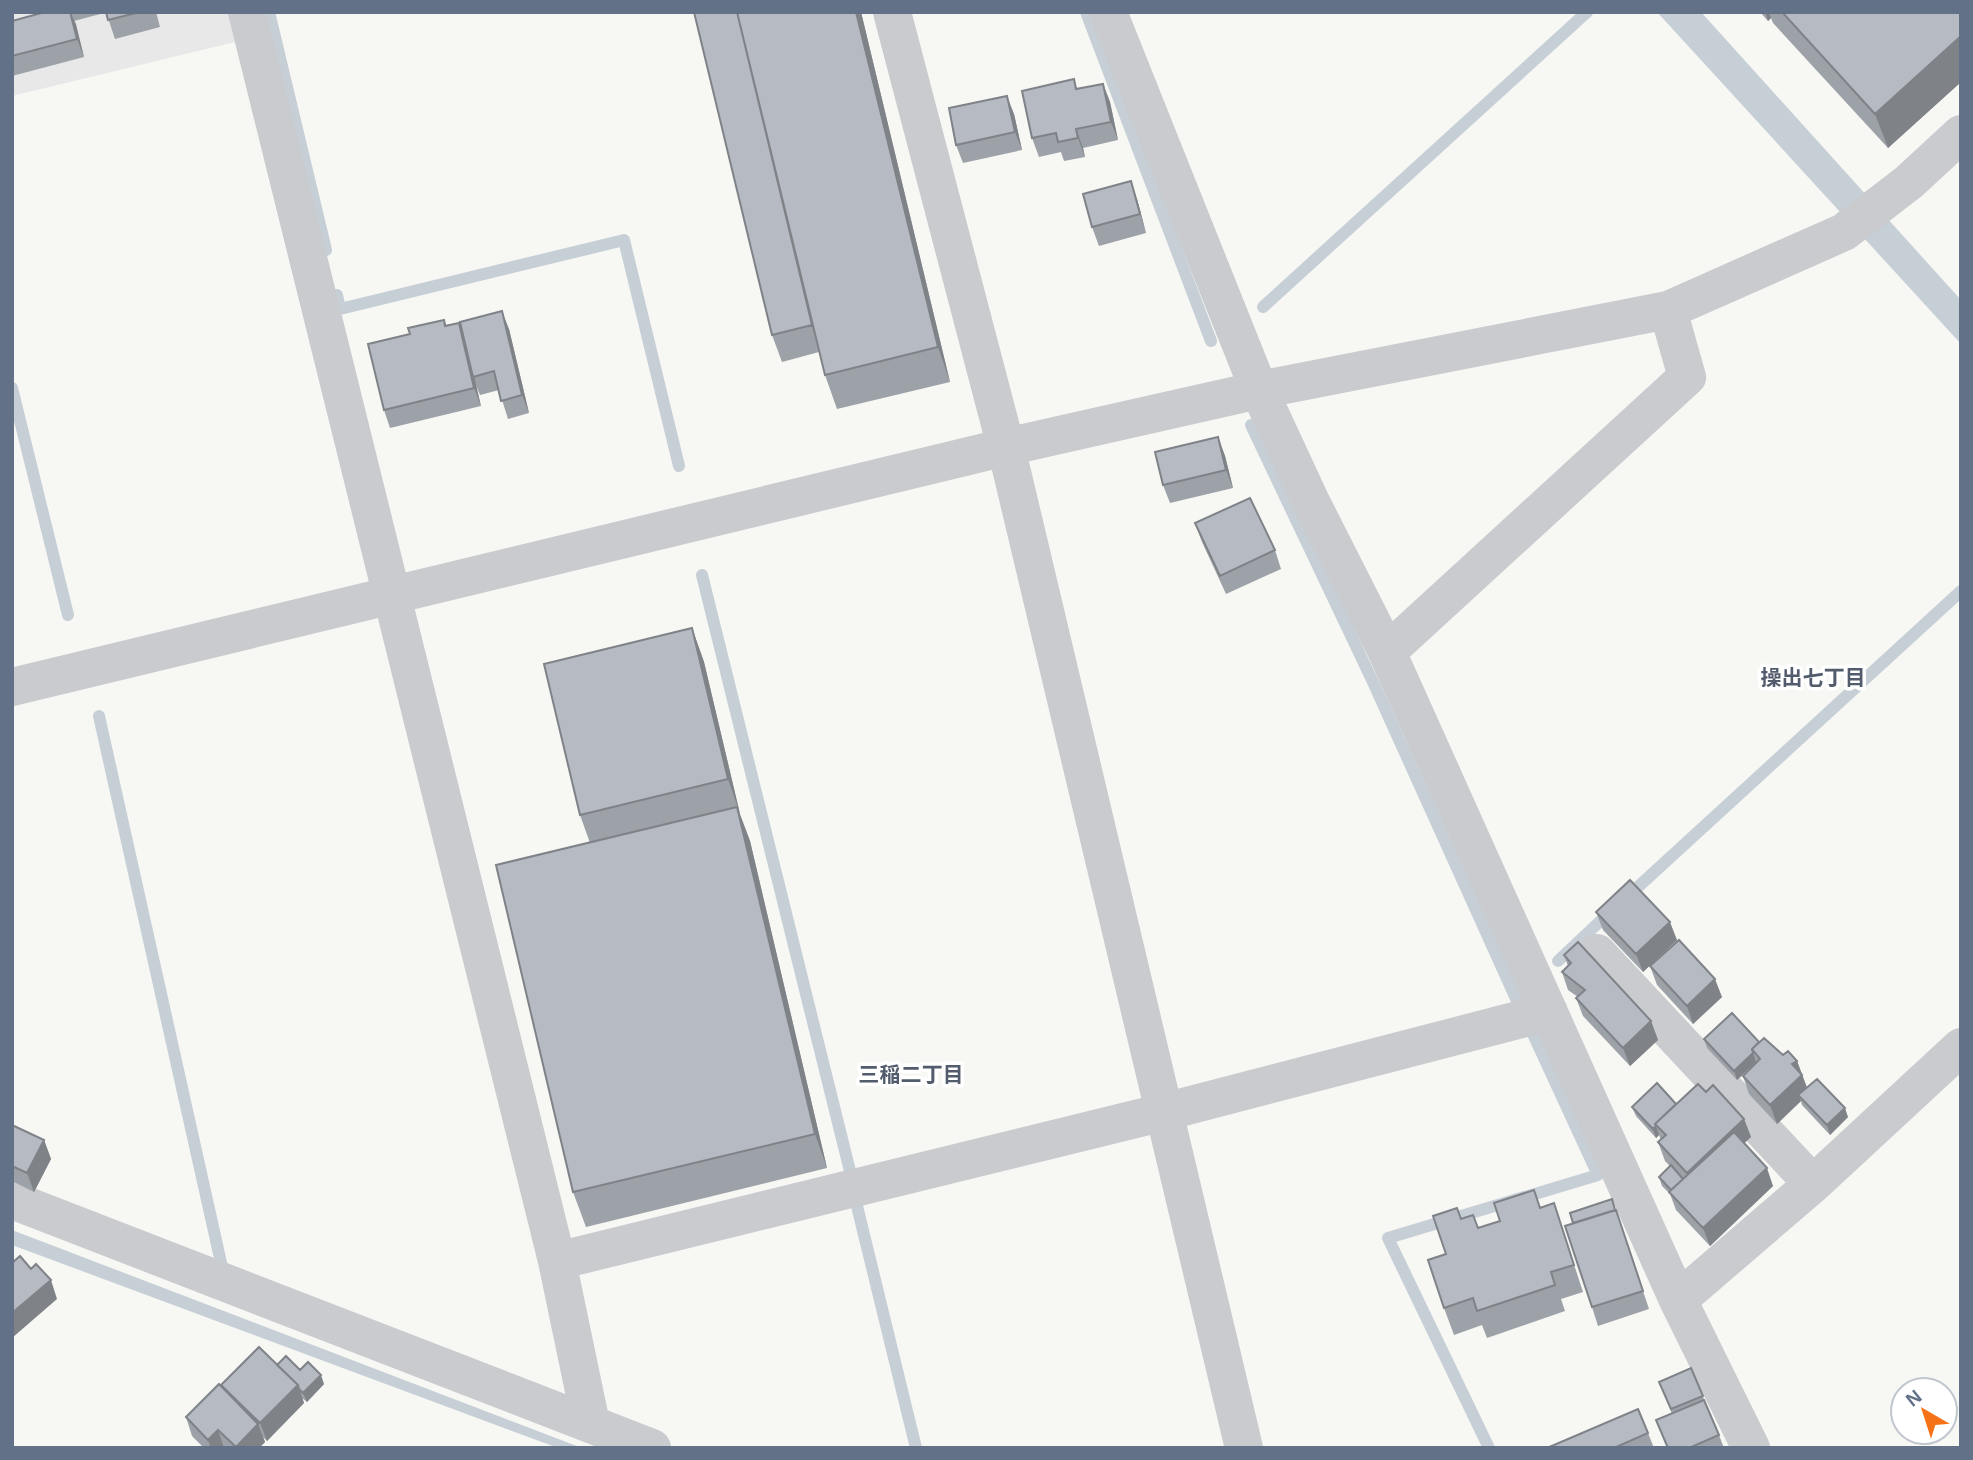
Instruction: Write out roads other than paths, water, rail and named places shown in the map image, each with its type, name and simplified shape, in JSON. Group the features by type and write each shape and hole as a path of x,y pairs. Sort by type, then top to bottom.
{"street":[{"path":"247,12 557,1261 591,1424"},
{"path":"892,12 1006,447 1244,1448"},
{"path":"1108,12 1259,390 1310,500 1387,652 1678,1300 1751,1448"},
{"path":"12,687 1006,447 1259,390 1668,310 1844,232 1909,183 1961,134"},
{"path":"1387,652 1687,377 1668,310"},
{"path":"1597,953 1813,1184"},
{"path":"557,1261 1164,1112 1549,1012"},
{"path":"1678,1300 1813,1184 1961,1047"},
{"path":"12,1200 652,1448"}],"waterway":[{"path":"269,12 326,250"},
{"path":"1086,12 1211,341"},
{"path":"1263,307 1587,12"},
{"path":"337,295 340,309 624,240 679,466"},
{"path":"12,388 68,615"},
{"path":"1251,425 1373,682 1518,1003"},
{"path":"702,575 850,1171"},
{"path":"1627,897 1961,591"},
{"path":"99,716 224,1276"},
{"path":"1558,961 1611,911"},
{"path":"1489,1448 1388,1238 1598,1175 1533,1034"},
{"path":"857,1206 916,1448"}],"district":[{"name":"操出七丁目","path":"1813,677"},
{"name":"三稲二丁目","path":"911,1074"}]}
